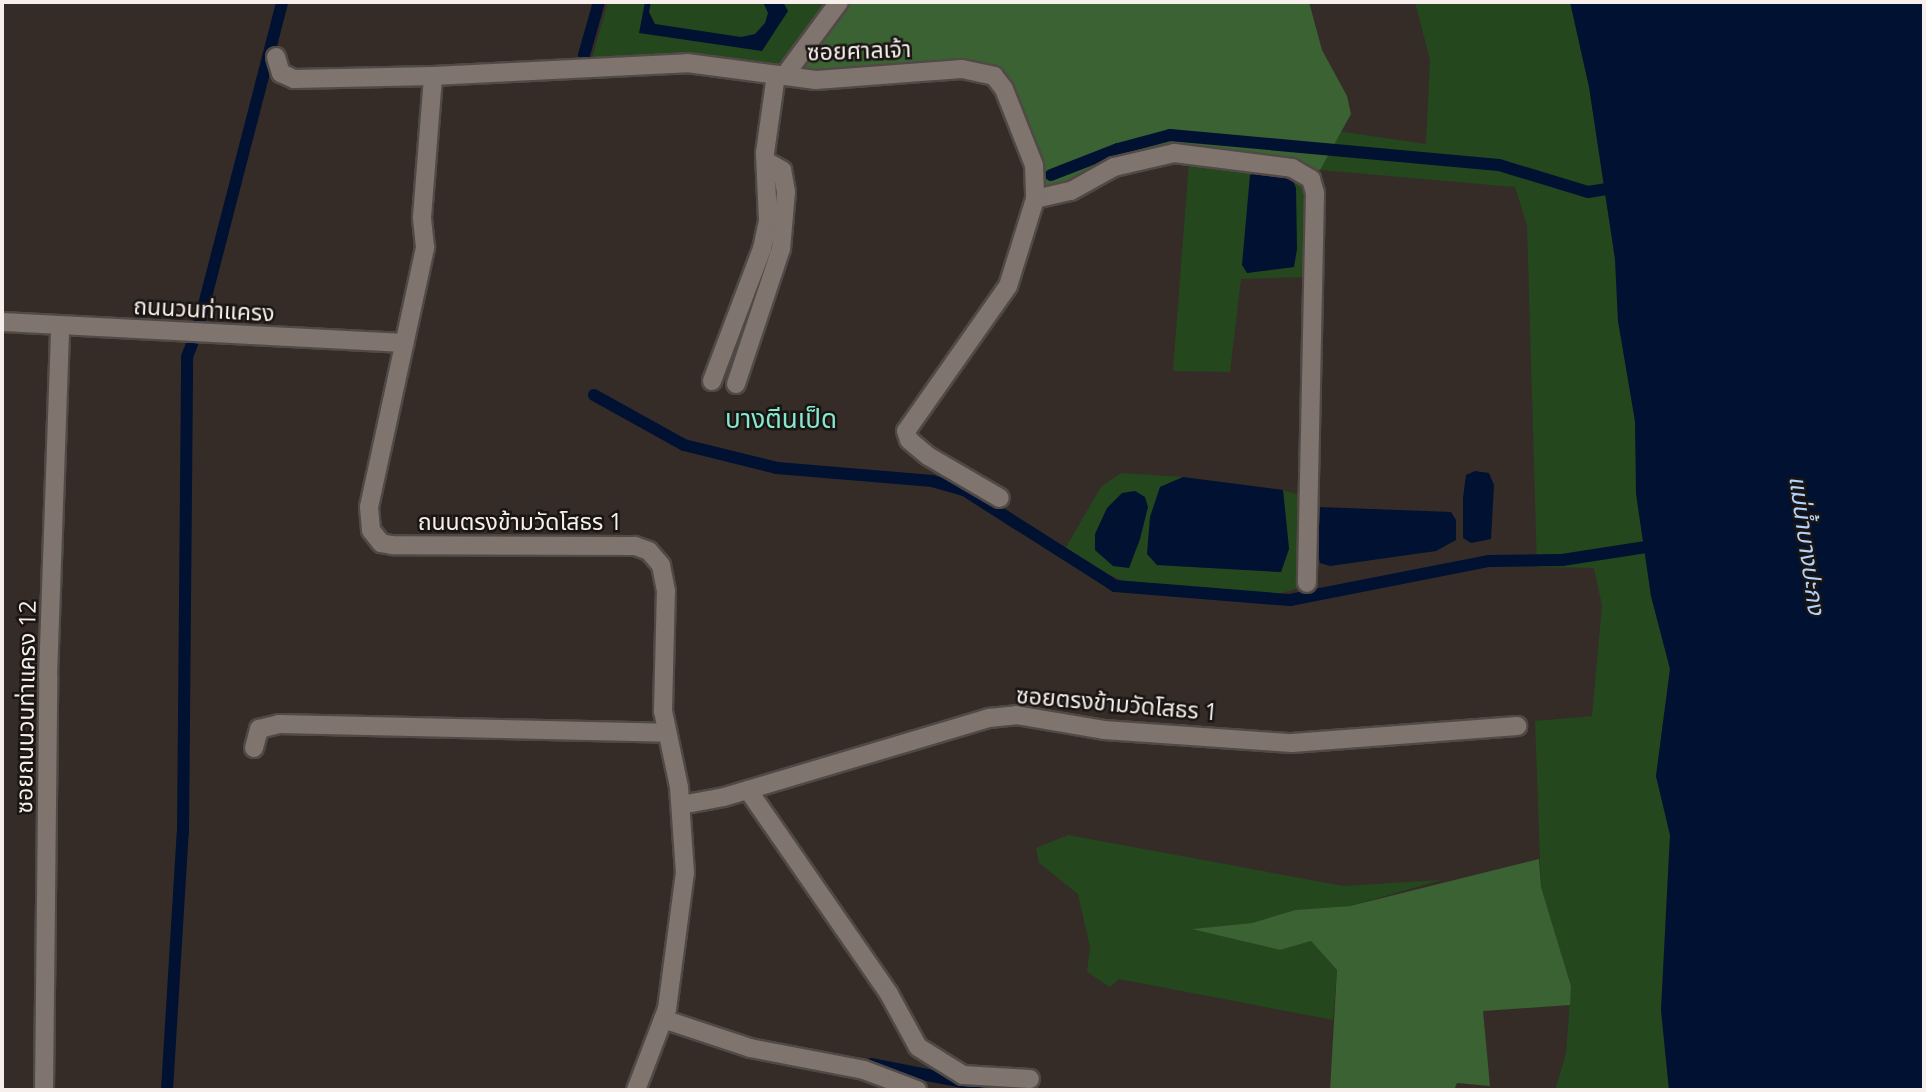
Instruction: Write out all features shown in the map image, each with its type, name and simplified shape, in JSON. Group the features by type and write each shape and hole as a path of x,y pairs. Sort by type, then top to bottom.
{"street":[{"path":"712,381 762,249 768,220 765,161 780,75 839,2"},
{"name":"ซอยศาลเจ้า","path":"276,57 281,73 294,79 433,76 687,63 816,80 961,69 988,72 1004,89 1030,154 1037,178 1035,199 1002,296 906,431 909,440 928,456 1000,498"},
{"path":"404,343 425,247 422,217 433,76"},
{"path":"1035,199 1071,191 1114,167 1174,153 1292,168 1311,180 1315,193 1307,583"},
{"path":"736,384 780,249 786,192 782,170 765,161"},
{"name":"ถนนวนท่าแครง","path":"2,322 404,343"},
{"name":"ซอยถนนวนท่าแครง 12","path":"44,1090 48,676 60,325"},
{"name":"ถนนตรงข้ามวัดโสธร 1","path":"404,343 369,507 374,539 392,545 635,547 649,551 661,565 666,591 661,686 681,805 685,873 663,1019 636,1090"},
{"name":"ซอยตรงข้ามวัดโสธร 1","path":"681,805 748,789 981,720 1016,715 1104,730 1292,743 1517,726"},
{"path":"254,748 259,729 279,724 667,733"},
{"path":"748,789 890,994 918,1047 963,1075 1030,1079"},
{"path":"663,1019 750,1048 864,1070 917,1090"}],"green space":[{"path":"608,2 835,2 786,63 773,66 693,59 592,58"},
{"path":"846,2 1309,2 1322,50 1347,96 1351,114 1320,170 1171,147 1044,188 1017,107 993,68 805,73 795,69"},
{"path":"1415,2 1570,2 1589,86 1615,259 1618,321 1635,421 1637,494 1651,596 1670,669 1656,776 1670,835 1661,1010 1669,1090 1555,1090 1566,1054 1571,986 1541,887 1535,721 1592,716 1602,606 1594,568 1537,567 1527,225 1515,187 1320,170 1337,131 1426,144 1430,60"},
{"path":"1189,161 1287,172 1304,185 1306,277 1241,279 1230,372 1173,371","holes":["1296,188 1294,267 1247,273"]},
{"path":"1121,473 1183,477 1160,487 1157,565 1281,572 1289,548 1283,490 1299,495 1299,588 1278,594 1130,584 1091,566 1065,549 1101,487"},
{"path":"1068,835 1343,886 1441,880 1350,906 1295,910 1252,923 1195,929 1280,950 1311,941 1337,970 1333,1020 1119,979 1110,987 1087,972 1090,947 1078,894 1039,863 1036,848"},
{"path":"1539,859 1541,887 1571,986 1570,1005 1483,1011 1490,1086 1457,1083 1454,1090 1330,1090 1337,970 1311,941 1280,950 1192,929 1252,923 1295,910 1350,906"}],"water":[{"path":"645,2 651,2 649,12 655,24 741,37 755,34 765,23 768,13 763,2 783,2 788,11 762,51 639,33"},
{"name":"แม่น้ำบางปะกง","path":"1570,2 1924,2 1924,1090 1669,1090 1661,1010 1670,835 1656,776 1670,669 1651,596 1636,494 1635,421 1618,321 1615,259 1589,87"},
{"path":"1261,172 1292,178 1296,188 1297,249 1294,267 1247,273 1242,265 1250,175"},
{"path":"1475,471 1489,473 1494,485 1491,539 1471,543 1463,538 1463,498 1466,475"},
{"path":"1183,477 1283,490 1289,549 1281,572 1157,565 1147,554 1150,517 1160,487"},
{"path":"1135,491 1145,497 1148,507 1140,539 1129,568 1113,566 1095,550 1095,534 1107,508 1122,493"},
{"path":"1319,507 1451,512 1456,520 1456,540 1436,551 1330,566 1320,563 1317,551"}],"waterway":[{"path":"199,324 282,2"},
{"path":"584,55 599,2"},
{"path":"1051,175 1118,149 1170,135 1499,165 1588,192 1619,187"},
{"path":"167,1090 183,832 187,357 192,344"},
{"path":"594,395 684,445 777,468 932,481 964,490 1115,586 1290,600 1489,561 1562,560 1659,545"},
{"path":"871,1064 1004,1090"}],"district":[{"name":"บางตีนเป็ด","path":"781,419"}]}
